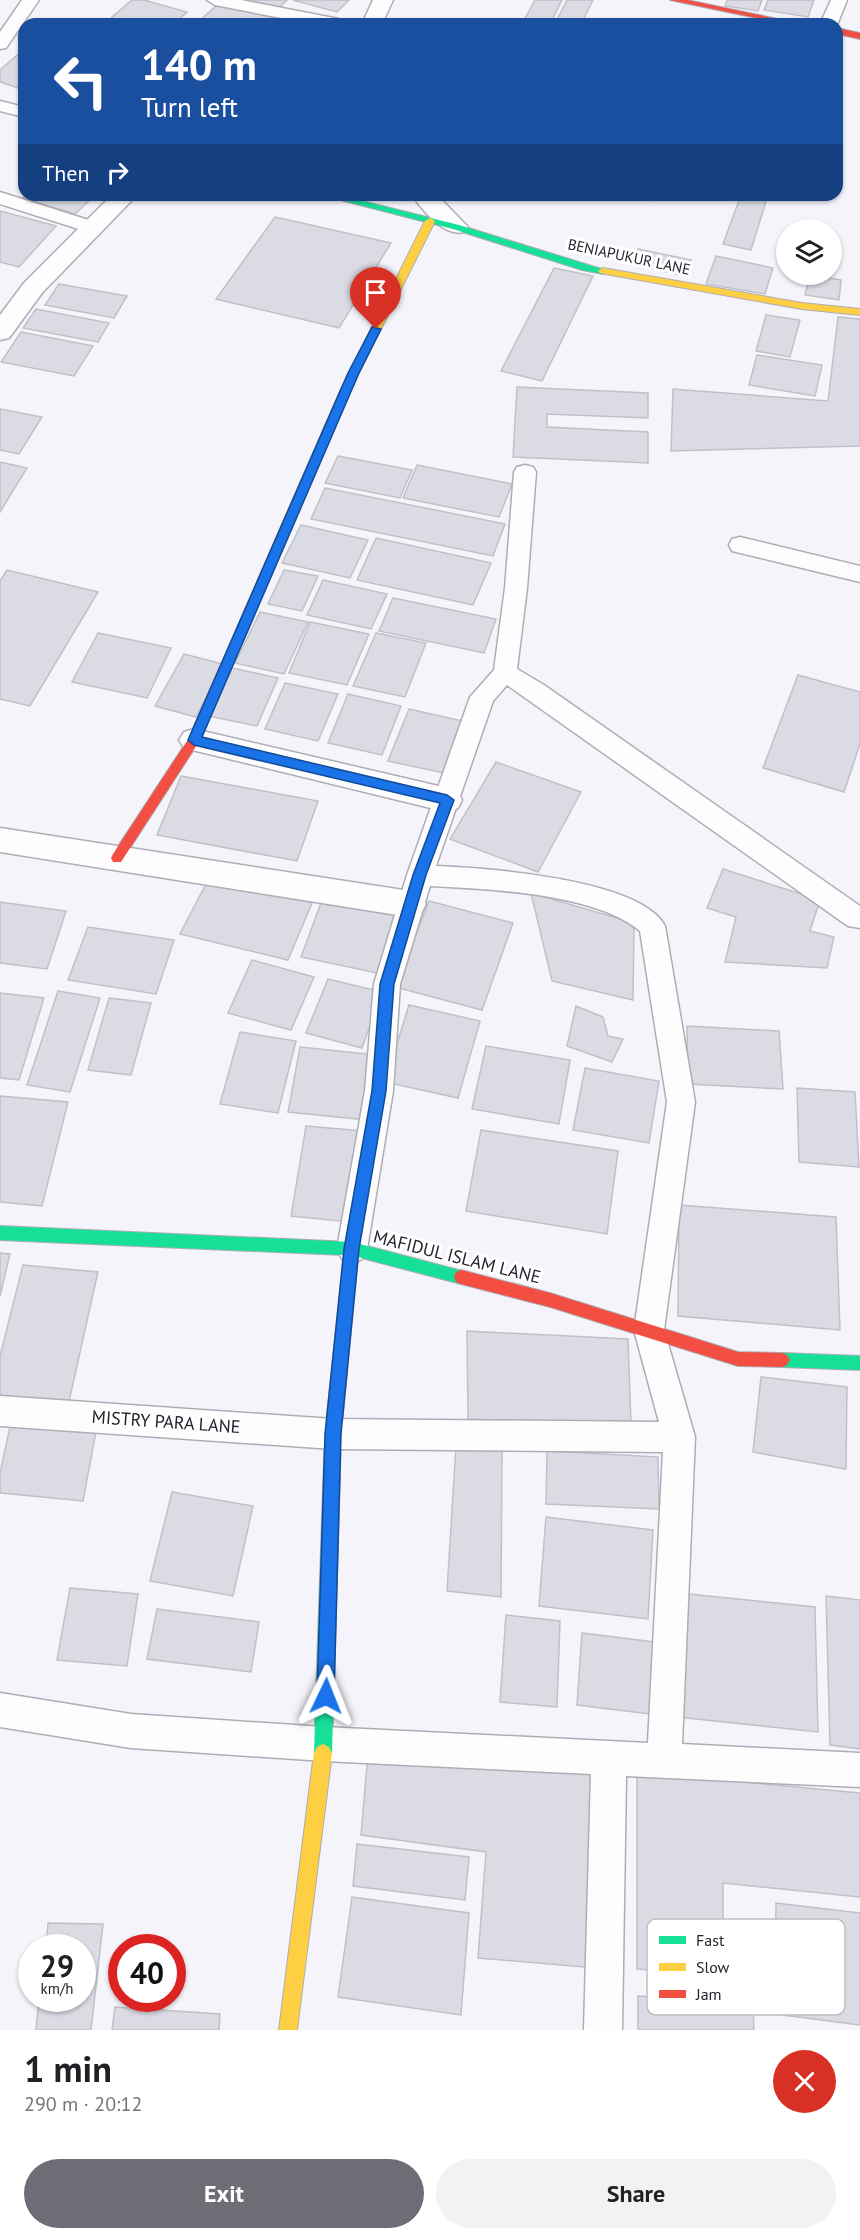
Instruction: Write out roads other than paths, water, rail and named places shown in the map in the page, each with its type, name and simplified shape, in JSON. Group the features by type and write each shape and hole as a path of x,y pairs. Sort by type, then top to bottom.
{"street":[{"path":"375,18 383,0"},
{"path":"676,0 768,18"},
{"path":"843,32 860,36"},
{"path":"0,332 33,288 120,201"},
{"name":"BENIAPUKUR LANE","path":"350,201 456,227 585,268 802,306 860,312"},
{"path":"430,201 456,227"},
{"path":"117,858 194,740 353,373 430,221"},
{"path":"194,740 447,800"},
{"path":"0,840 410,904"},
{"name":"MAFIDUL ISLAM LANE","path":"0,1233 352,1249 550,1299 738,1359 860,1364"},
{"path":"288,2030 324,1744 333,1434 352,1249"}],"lane":[{"path":"18,18 31,0"},
{"path":"215,0 308,18"},
{"path":"832,18 839,0"},
{"path":"0,44 18,18"},
{"path":"0,106 18,110"},
{"path":"0,198 92,227"},
{"path":"352,1249 379,1091 387,984 410,904 482,697 505,673 516,588 525,471"},
{"path":"740,545 860,574"},
{"path":"505,673 536,691 857,918"},
{"path":"420,875 506,880 592,897 634,911 652,926 681,1102 650,1330 679,1437 664,1760 609,1759"},
{"name":"MISTRY PARA LANE","path":"0,1410 333,1434 679,1437"},
{"path":"0,1710 131,1731 324,1744 860,1770"},
{"path":"603,2030 609,1759"}]}
